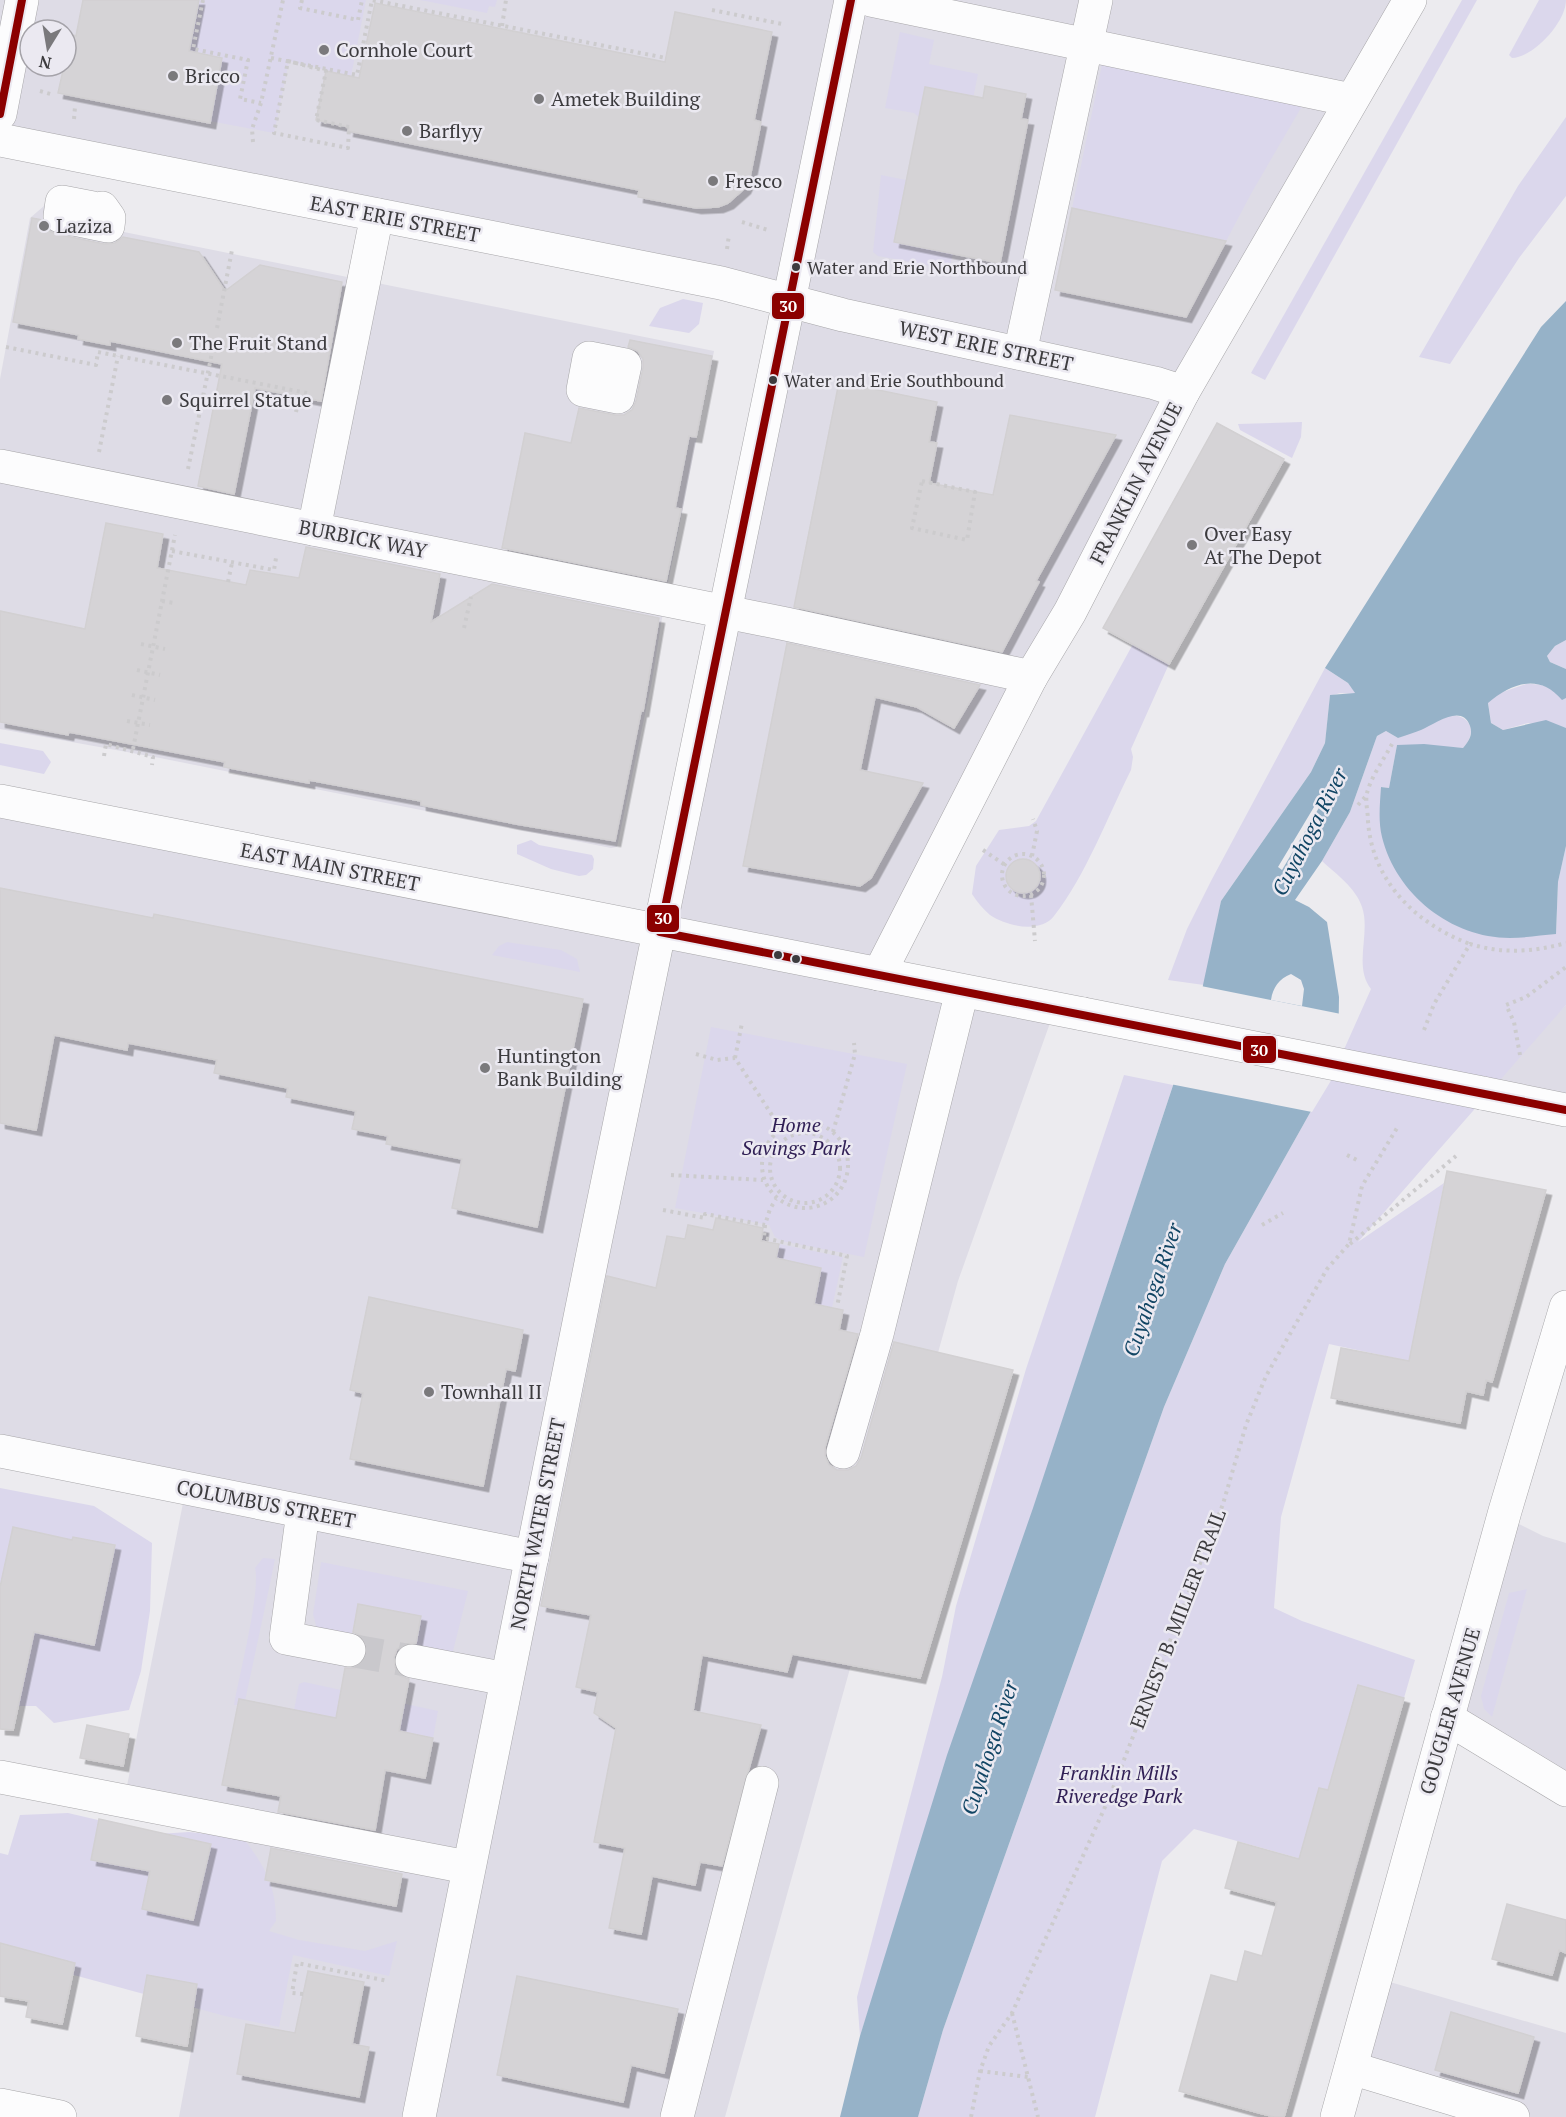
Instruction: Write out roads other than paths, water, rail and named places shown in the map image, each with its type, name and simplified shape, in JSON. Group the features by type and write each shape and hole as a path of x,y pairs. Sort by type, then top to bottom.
{"main road":[{"path":"0,114 22,0"},
{"name":"NORTH WATER STREET","path":"419,2117 467,1867 727,612 851,0"},
{"path":"871,0 1351,100"},
{"path":"1020,353 1096,0"},
{"name":"FRANKLIN AVENUE","path":"879,974 1031,677 1070,612 1183,392 1410,0"},
{"name":"EAST ERIE STREET","path":"0,140 721,283 789,302"},
{"path":"299,526 377,215"},
{"name":"WEST ERIE STREET","path":"789,302 1183,392"},
{"name":"BURBICK WAY","path":"0,466 727,612 1031,677"},
{"name":"EAST MAIN STREET","path":"0,801 1566,1110"},
{"path":"843,1452 877,1334 962,991"},
{"name":"GOUGLER AVENUE","path":"1337,2117 1447,1718 1566,1307"},
{"name":"COLUMBUS STREET","path":"0,1451 532,1557"},
{"path":"303,1512 286,1638 349,1650"},
{"path":"412,1661 506,1679"},
{"path":"1447,1718 1566,1790"},
{"path":"0,1777 467,1867"},
{"path":"677,2117 762,1783"},
{"path":"1350,2068 1513,2117"},
{"path":"0,2105 60,2117"}],"water":[{"name":"Cuyahoga River","path":"1566,301 1566,640 1555,646 1547,656 1550,662 1566,669 1566,698 1562,700 1544,686 1525,684 1506,690 1488,703 1491,723 1503,730 1546,720 1566,728 1566,846 1558,882 1556,934 1522,938 1488,936 1447,921 1413,894 1389,858 1382,837 1381,787 1389,788 1397,745 1424,744 1463,748 1470,738 1471,729 1466,719 1455,716 1398,738 1386,731 1377,736 1350,812 1322,861 1295,900 1309,907 1327,922 1339,997 1338,1063 1225,1264 1164,1407 943,2030 918,2117 840,2117 860,2036 947,1755 1033,1508 1197,1013 1221,901 1311,772 1325,743 1330,695 1355,693 1348,683 1325,668 1541,327","holes":["1335,772 1339,774 1282,870 1278,867","1291,974 1301,980 1304,989 1302,1006 1271,1000 1277,984"]}],"tunnel":[{"path":"349,1650 412,1661"}],"place":[{"name":"Cornhole Court","path":"324,50"},
{"name":"Bricco","path":"173,76"},
{"name":"Ametek Building","path":"539,99"},
{"name":"Barflyy","path":"407,131"},
{"name":"Fresco","path":"713,181"},
{"name":"Laziza","path":"44,226"},
{"name":"Water and Erie Northbound","path":"796,267"},
{"name":"The Fruit Stand","path":"177,343"},
{"name":"Water and Erie Southbound","path":"773,380"},
{"name":"Squirrel Statue","path":"167,400"},
{"name":"Over Easy At The Depot","path":"1192,545"},
{"name":"Huntington Bank Building","path":"485,1068"},
{"name":"Townhall II","path":"429,1392"}],"park label":[{"name":"Home Savings Park","path":"796,1136"},
{"name":"Franklin Mills Riveredge Park","path":"1119,1784"}]}
